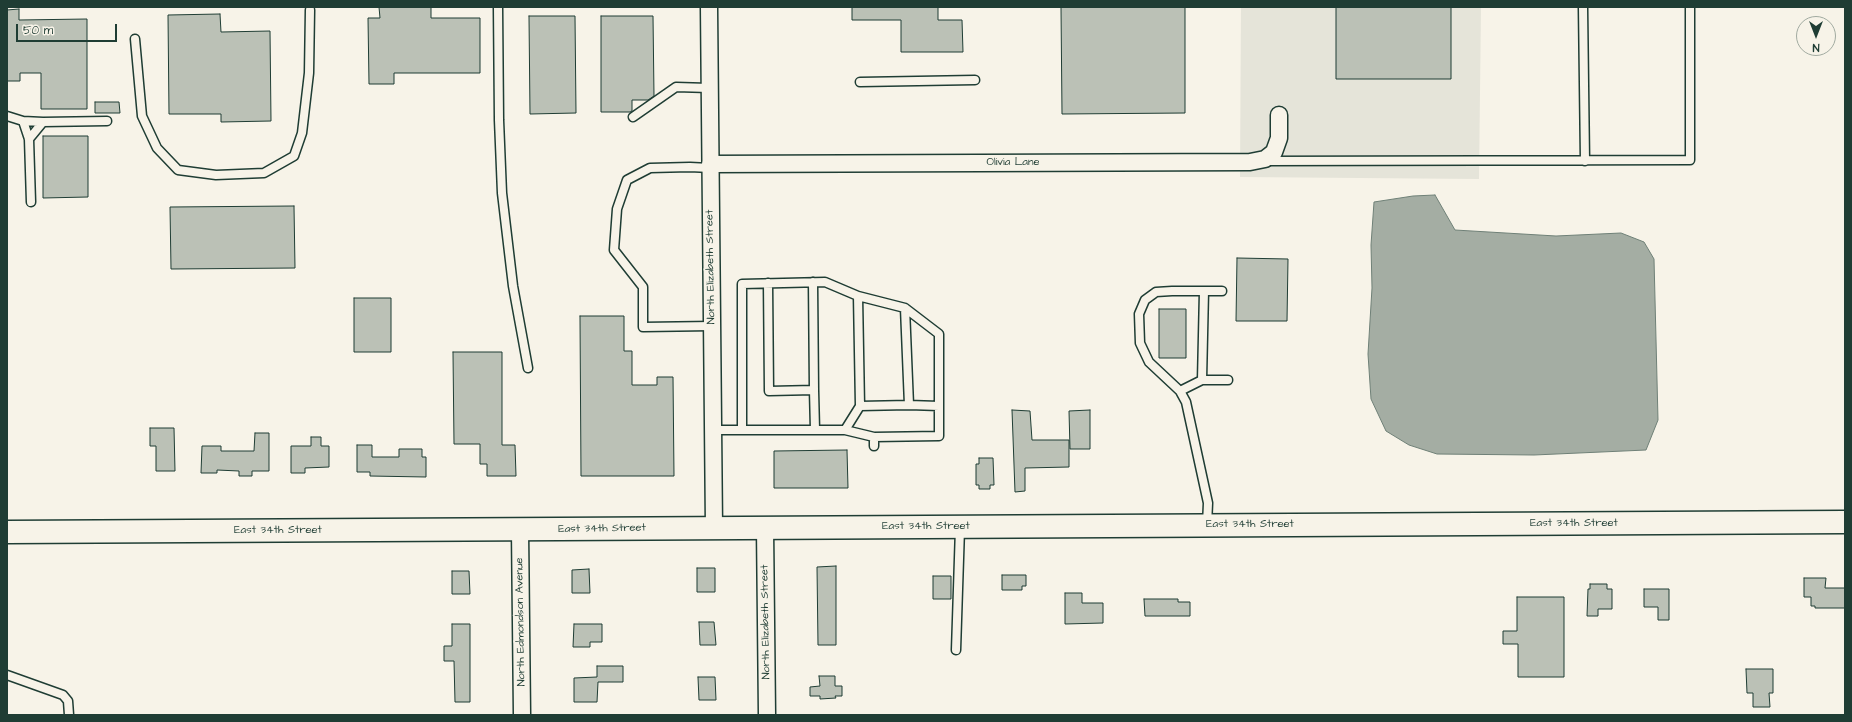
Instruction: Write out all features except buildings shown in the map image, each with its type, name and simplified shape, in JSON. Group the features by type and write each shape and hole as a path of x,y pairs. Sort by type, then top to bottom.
{"main road":[{"name":"East 34th Street","path":"7,532 1845,522"}],"street":[{"name":"North Elizabeth Street","path":"708,7 714,528"},
{"path":"1260,161 1274,152 1278,144 1279,115"},
{"name":"Olivia Lane","path":"710,166 1260,161"},
{"name":"North Elizabeth Street","path":"765,528 767,715"},
{"name":"North Edmondson Avenue","path":"520,530 522,715"}],"lane":[{"path":"498,7 499,120 502,193 513,286 528,368"},
{"path":"1583,7 1585,161"},
{"path":"1260,161 1690,160 1690,7"},
{"path":"135,39 142,116 157,148 178,170 216,175 264,172 294,156 302,133 309,73 310,10"},
{"path":"860,82 975,80"},
{"path":"633,117 676,87 709,88"},
{"path":"7,116 23,121 43,122 106,120"},
{"path":"23,121 29,139 31,202"},
{"path":"29,139 43,122"},
{"path":"710,166 650,168 627,180 617,209 614,250 643,287 643,327 712,326"},
{"path":"813,282 815,430"},
{"path":"713,430 742,430 815,430 845,430 874,437 939,436 939,334 905,308 858,296 825,282 742,284 742,430"},
{"path":"768,283 769,391 814,390"},
{"path":"1207,526 1208,503 1186,402 1180,390 1149,362 1140,343 1139,314 1144,300 1156,292 1172,290 1222,291"},
{"path":"1202,380 1204,291"},
{"path":"845,430 860,406 858,296"},
{"path":"905,308 909,405"},
{"path":"1180,390 1202,380 1228,380"},
{"path":"860,406 939,406"},
{"path":"874,437 874,446"},
{"path":"956,650 960,527"},
{"path":"7,675 36,687 63,695 68,701 70,715"}],"shaded area":[{"path":"1241,7 1481,7 1479,179 1240,177"},
{"path":"1435,195 1455,230 1556,236 1621,233 1644,242 1654,259 1658,420 1646,450 1534,455 1437,454 1409,445 1386,431 1371,399 1368,354 1372,288 1371,245 1374,202 1413,196"}]}
